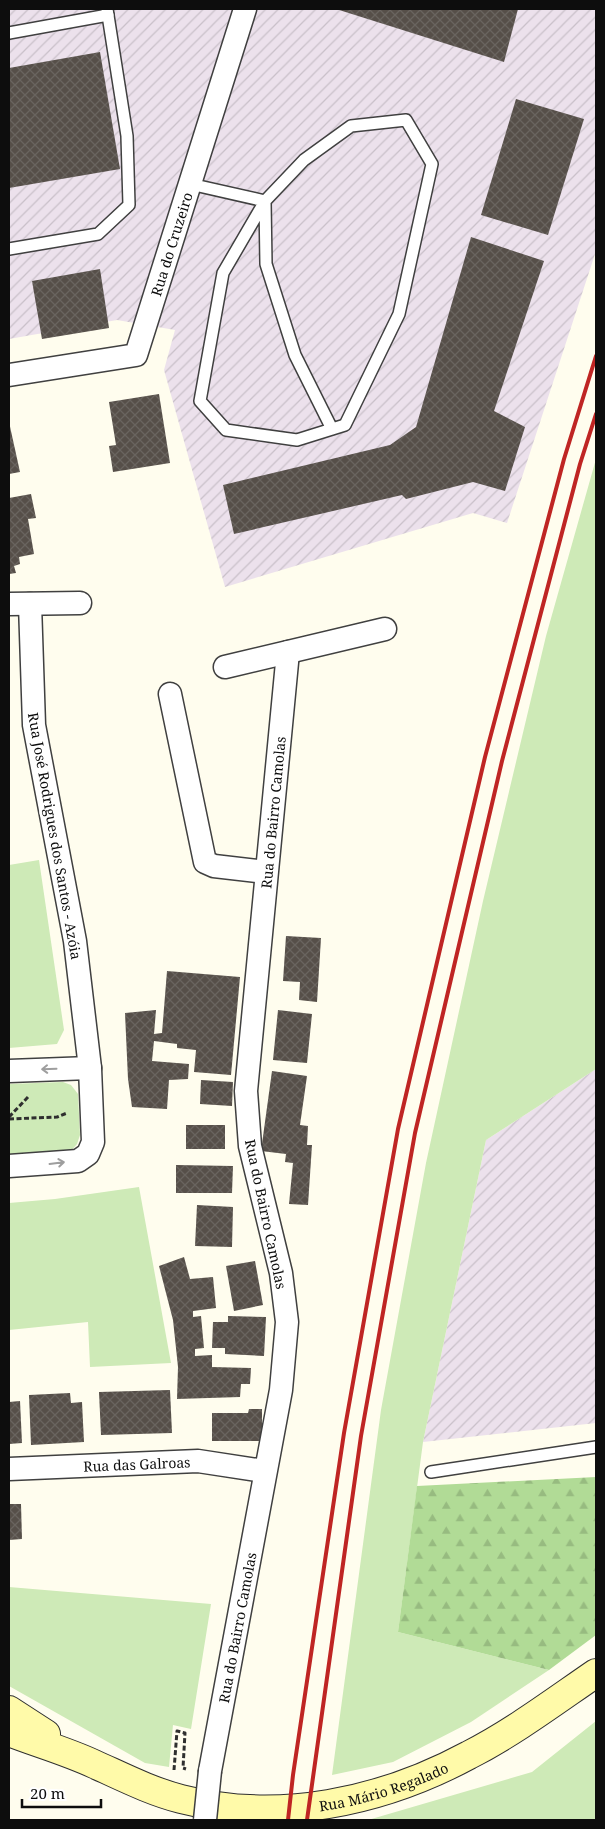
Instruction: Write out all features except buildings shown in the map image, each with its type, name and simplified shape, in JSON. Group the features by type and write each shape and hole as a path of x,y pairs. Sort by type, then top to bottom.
{"main road":[{"name":"Rua Mário Regalado","path":"9,1732 92,1763 152,1790 197,1803 261,1810 321,1805 396,1786 468,1756 514,1728 596,1673"},
{"name":"Rua Mário Regalado","path":"9,1710 92,1763"}],"street":[{"name":"Rua do Cruzeiro","path":"9,375 136,355 246,9"},
{"path":"19,604 80,603"},
{"name":"Rua José Rodrigues dos Santos - Azóia","path":"9,1166 78,1160 88,1154 93,1142 90,1068 74,942 34,724 19,604"},
{"path":"225,667 385,629"},
{"name":"Rua do Bairro Camolas","path":"205,1820 210,1771 264,1471 281,1390 287,1322 281,1273 250,1146 246,1091 288,652"},
{"path":"170,694 206,862 214,866 266,872"},
{"path":"9,1071 90,1068"},
{"name":"Rua das Galroas","path":"9,1469 198,1461 264,1471"}],"lane":[{"path":"9,34 108,12 127,136 129,205 98,234 9,250"},
{"path":"406,120 432,164 399,314 345,425 297,440 226,430 200,401 223,273 265,201 304,160 352,126 406,120"},
{"path":"190,184 265,201"},
{"path":"265,201 266,264 295,355 332,429"},
{"path":"431,1472 596,1447"}],"path":[{"path":"9,1118 32,1089"},
{"path":"9,1118 57,1117"},
{"path":"174,1773 177,1731 185,1733 183,1768 210,1771"}],"shaded area":[{"path":"9,9 596,9 596,251 507,523 473,513 225,587 164,370 175,330 117,320 9,339"},
{"path":"596,1069 596,1423 423,1442 486,1140"}],"green space":[{"path":"596,459 596,1069 486,1140 423,1442 398,1632 549,1670 471,1722 393,1762 332,1775 381,1410 426,1163 483,901 546,636"},
{"path":"39,860 64,1030 57,1044 9,1048 9,865"},
{"path":"63,1082 71,1085 78,1094 80,1135 77,1144 71,1151 9,1155 9,1084"},
{"path":"139,1187 171,1363 90,1367 88,1322 9,1330 9,1203 55,1199"},
{"path":"596,1477 596,1635 549,1670 398,1632 417,1486"},
{"path":"9,1587 211,1604 191,1729 173,1725 169,1767 145,1763 9,1686"},
{"path":"596,1721 596,1820 368,1820 532,1772"}],"railway":[{"path":"288,1820 344,1433 398,1129 485,757 564,459 596,356"},
{"path":"307,1820 361,1436 415,1133 502,761 580,464 596,414"}]}
